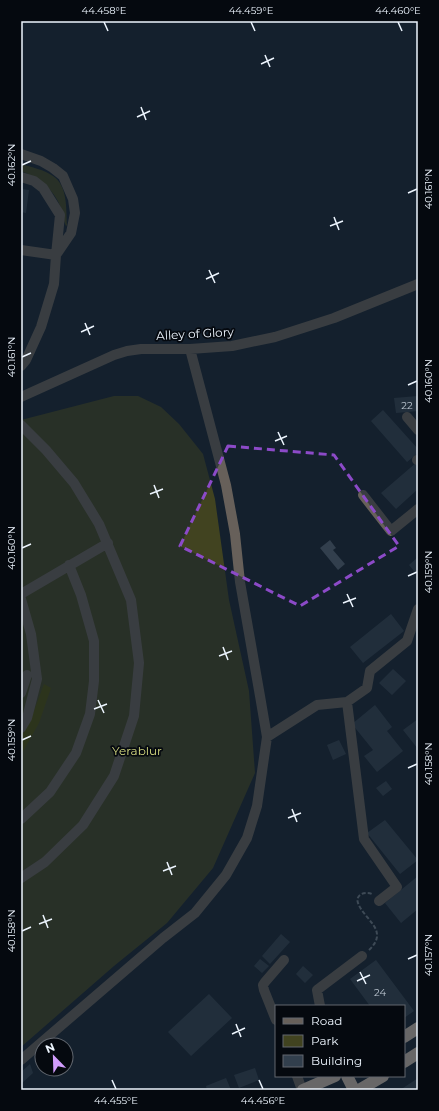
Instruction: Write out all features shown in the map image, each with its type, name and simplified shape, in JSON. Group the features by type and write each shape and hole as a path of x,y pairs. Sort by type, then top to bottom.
{"highway":[{"path":"405,1036 418,1028"},
{"path":"405,1061 418,1053"},
{"path":"302,1090 333,1077"},
{"path":"348,1077 354,1090"},
{"path":"359,1090 381,1077"}],"street":[{"path":"21,154 41,161 63,176 73,199 75,213 71,233 56,255"},
{"path":"21,177 34,181 43,188 60,215 54,284 41,327 26,360 21,366"},
{"path":"21,250 56,255"},
{"name":"Alley of Glory","path":"21,397 114,355 127,351 141,349 190,350 232,346 274,337 334,318 418,284"},
{"path":"21,1060 163,938 195,913 226,875 247,838 257,806 267,737 240,582 235,534 227,492 190,350"},
{"path":"407,417 418,430"},
{"path":"21,425 46,450 74,483 99,524 131,600 140,663 134,716 114,776 83,825 45,862 21,878"},
{"path":"363,495 391,531 418,509"},
{"path":"21,594 108,543"},
{"path":"21,819 50,792 76,753 90,714 94,681 94,641 81,595 70,565"},
{"path":"21,599 31,634 37,679 27,718 21,728"},
{"path":"267,737 317,705 348,702 367,688 370,671 407,641 418,609"},
{"path":"21,693 24,674 37,679"},
{"path":"348,702 364,839 397,887 379,901"},
{"path":"320,1005 317,990 362,956"},
{"path":"275,1018 263,986 284,960"},
{"path":"297,1077 302,1090"}],"path":[{"path":"362,956 376,942 377,935 372,922 358,904 357,900 362,893 367,892 371,893 379,901"}],"highlighted area":[{"path":"228,446 334,455 399,546 300,606 180,546"}],"green space":[{"path":"21,164 46,172 58,180 64,192 66,205 66,226 61,208 54,195 40,181 21,171"},
{"name":"Yerablur","path":"114,396 138,396 161,407 179,424 203,454 215,499 229,600 249,691 255,773 213,868 167,923 114,966 21,1047 21,420"}],"shaded area":[{"path":"44,684 51,688 39,723 21,755 21,737 31,719"}],"building":[{"path":"21,189 29,190 26,213 21,212"},
{"path":"418,396 418,411 396,413 394,398"},
{"path":"383,410 418,449 418,453 407,462 371,421"},
{"path":"417,462 418,489 396,509 381,493"},
{"path":"330,540 336,548 333,550 345,564 338,570 320,548"},
{"path":"418,557 418,576 409,565"},
{"path":"391,614 404,631 363,663 350,647"},
{"path":"393,669 406,681 392,695 379,683"},
{"path":"375,705 392,727 387,731 403,751 377,772 364,756 373,750 352,724"},
{"path":"418,719 418,749 403,730"},
{"path":"339,740 346,754 333,760 327,745"},
{"path":"386,781 392,789 383,796 376,788"},
{"path":"385,820 418,860 400,874 367,833"},
{"path":"418,876 418,909 401,923 385,903"},
{"path":"281,934 290,942 270,964 262,956"},
{"path":"260,959 269,966 262,973 254,966"},
{"path":"376,960 414,1011 405,1017 405,1005 369,1005 350,979"},
{"path":"303,966 313,975 305,983 296,974"},
{"path":"209,994 232,1018 191,1056 168,1032"},
{"path":"30,1064 33,1073 21,1084 21,1072"},
{"path":"255,1068 259,1080 239,1088 234,1075"},
{"path":"226,1078 231,1090 207,1090 206,1086"},
{"path":"418,1078 418,1090 400,1090"}]}
